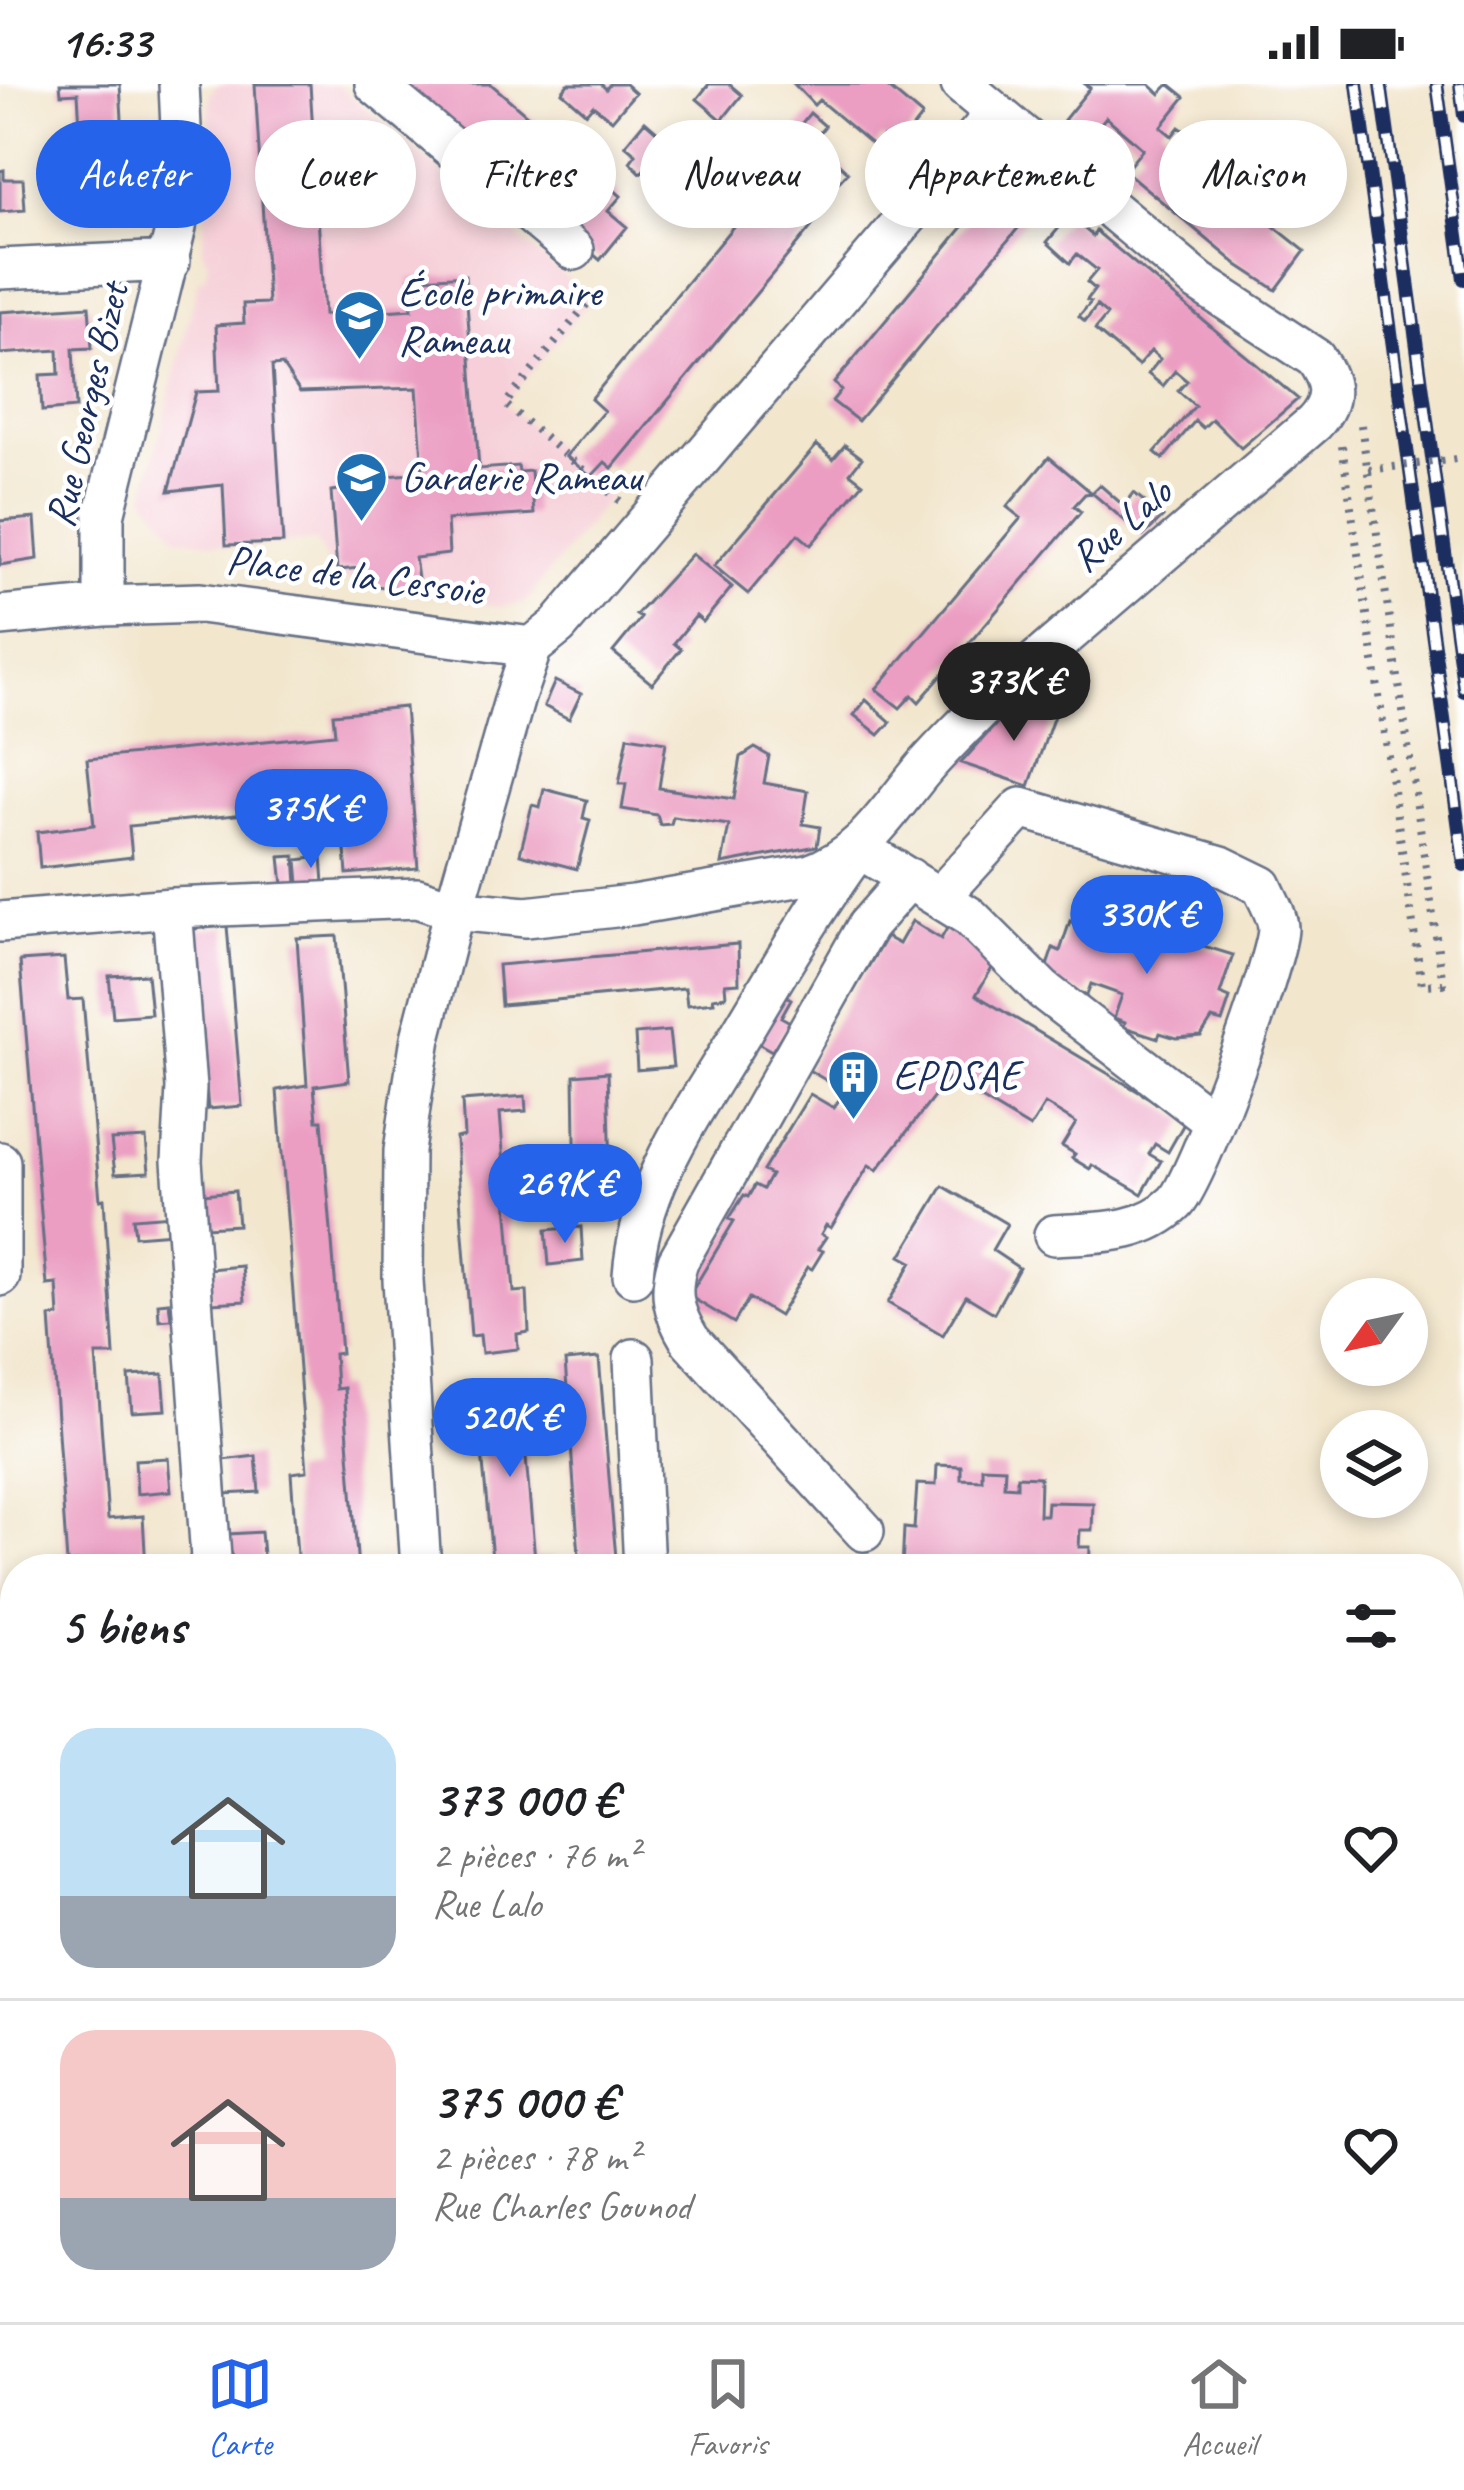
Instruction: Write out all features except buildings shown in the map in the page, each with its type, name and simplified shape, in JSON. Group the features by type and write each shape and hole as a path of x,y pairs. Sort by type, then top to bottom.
{"street":[{"name":"Rue Georges Bizet","path":"104,605 104,516 170,261 183,172 179,84"},
{"path":"375,84 574,250"},
{"path":"961,84 1199,282 1315,358 1327,392"},
{"path":"420,1554 403,1280 404,1150 422,1038 454,910 532,647 558,626 995,112"},
{"path":"0,269 170,261"},
{"name":"Rue Lalo","path":"633,1276 640,1221 669,1155 820,902 859,848 937,753 986,705 1327,392"},
{"name":"Place de la Cessoie","path":"0,616 166,602 238,606 532,647"},
{"path":"864,1531 690,1340 675,1315 670,1286 678,1261 867,926 925,888 1021,808 1221,866 1262,886 1278,925 1270,970 1214,1122 1178,1200 1145,1224 1054,1235"},
{"path":"859,848 970,917 1042,991 1214,1122"},
{"name":"Rue Lalo","path":"0,922 172,908 417,898 454,910 526,917 633,905 808,875 830,868 859,848"},
{"path":"172,908 187,1088 182,1161 211,1554"},
{"path":"0,1162 0,1276"},
{"path":"634,1359 643,1554"}],"path":[{"path":"574,250 561,274 591,299 505,404 647,523"},
{"path":"1327,392 1347,464 1422,985 1443,984 1369,470 1464,458"}],"shaded area":[{"name":"École primaire Rameau","path":"218,84 337,84 380,120 255,120 255,228 416,228 416,151 440,171 440,228 507,228 591,299 505,404 611,494 525,603 502,607 344,579 332,572 316,541 226,545 177,537 145,495 199,279 206,278 204,228 231,228 231,120 209,120 210,95"}],"railway":[{"path":"1357,84 1464,865"},
{"path":"1381,84 1464,691"},
{"path":"1437,84 1464,279"},
{"path":"1460,84 1464,116"}],"place":[{"name":"École primaire Rameau","path":"359,362"},
{"name":"Garderie Rameau","path":"362,523"},
{"name":"EPDSAE","path":"854,1121"}]}
